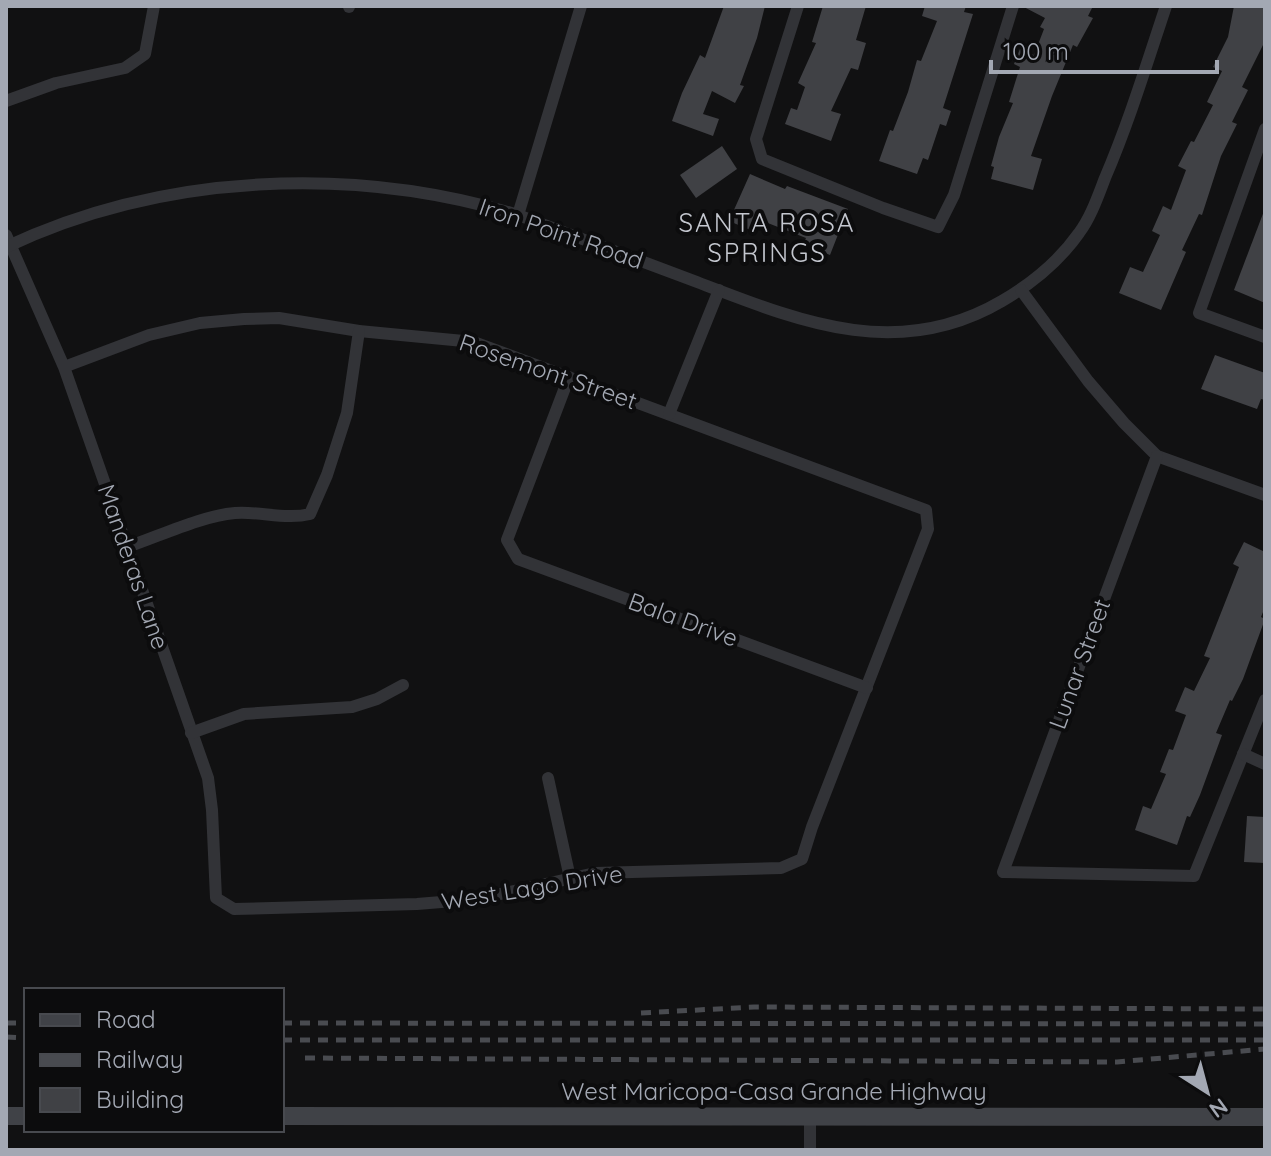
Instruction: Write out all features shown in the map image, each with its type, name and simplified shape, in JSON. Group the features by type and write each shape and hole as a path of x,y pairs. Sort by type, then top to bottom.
{"main road":[{"name":"West Maricopa-Casa Grande Highway","path":"284,1116 1265,1117"}],"street":[{"path":"6,101 56,83 125,68 145,54 154,6"},
{"path":"518,215 581,6"},
{"path":"798,6 756,139 762,159 938,227 954,195 1013,6"},
{"name":"Iron Point Road","path":"8,242 80,218 190,190 296,184 380,187 487,206 518,215 821,325 863,332 916,332 968,318 1021,290 1080,232 1118,148 1166,6"},
{"path":"1265,129 1199,313 1265,337"},
{"name":"Manderas Lane","path":"8,242 64,367 208,778 216,898"},
{"path":"669,414 719,290"},
{"path":"1021,290 1088,381 1157,456 1265,495"},
{"name":"Rosemont Street","path":"64,367 149,335 200,323 279,318 359,331 474,342 926,510 928,529 867,688"},
{"path":"127,547 231,513 260,512 296,517 310,514 327,475 347,413 359,331"},
{"name":"Bala Drive","path":"569,377 507,540 518,559 867,688"},
{"name":"Lunar Street","path":"1157,456 1003,872 1194,876 1243,754"},
{"path":"191,733 244,714 352,707 377,699 403,685"},
{"name":"West Lago Drive","path":"216,898 234,909 417,904 478,899 595,873 781,868 802,859 867,688"},
{"path":"1265,700 1243,754 1265,764"},
{"path":"548,778 570,878"},
{"path":"810,1116 810,1150"}],"building":[{"path":"724,6 765,6 740,85 744,86 735,103 712,91 703,114 719,119 713,136 672,121 700,55 705,58"},
{"path":"823,6 866,6 856,40 866,43 858,70 851,68 831,111 841,114 831,141 785,124 791,108 797,110 805,87 798,83 816,43 812,42"},
{"path":"925,6 966,6 964,12 973,14 943,108 951,111 946,126 940,124 928,160 923,158 917,174 879,161 908,92 917,60 921,61 937,21 922,16"},
{"path":"1022,6 1093,6 1088,16 1093,18 1077,47 1073,45 1031,156 1042,159 1033,190 991,179 994,167 991,166 999,137 1013,103 1009,102 1020,67 1014,64 1020,49 1034,55 1044,29 1040,27 1045,18"},
{"path":"1234,6 1265,6 1263,45 1242,87 1248,90 1232,122 1237,124 1221,156 1202,215 1199,214 1182,250 1186,252 1161,310 1119,293 1130,267 1143,272 1160,235 1152,231 1163,206 1171,210 1186,170 1178,166 1213,105 1207,102 1222,71 1213,67 1228,37"},
{"path":"722,146 737,169 696,198 680,175"},
{"path":"750,174 848,209 830,255 803,244 806,238 760,220 755,232 729,221"},
{"path":"1265,211 1265,303 1234,290"},
{"path":"1215,355 1265,373 1265,400 1261,399 1257,409 1201,389"},
{"path":"1244,542 1265,552 1265,607 1261,617 1265,619 1243,679 1216,733 1222,735 1177,845 1135,830 1143,806 1151,809 1166,774 1160,772 1169,749 1173,750 1186,715 1175,711 1185,687 1194,691 1210,658 1204,656 1239,567 1233,564"},
{"path":"1247,816 1265,817 1265,863 1244,862"}],"railway":[{"path":"641,1013 754,1007 1265,1009"},
{"path":"6,1023 24,1023"},
{"path":"284,1023 1265,1024"},
{"path":"6,1037 24,1038"},
{"path":"284,1040 1265,1040"},
{"path":"305,1058 1117,1062 1265,1049"}],"district":[{"name":"SANTA ROSA SPRINGS","path":"767,238"}]}
